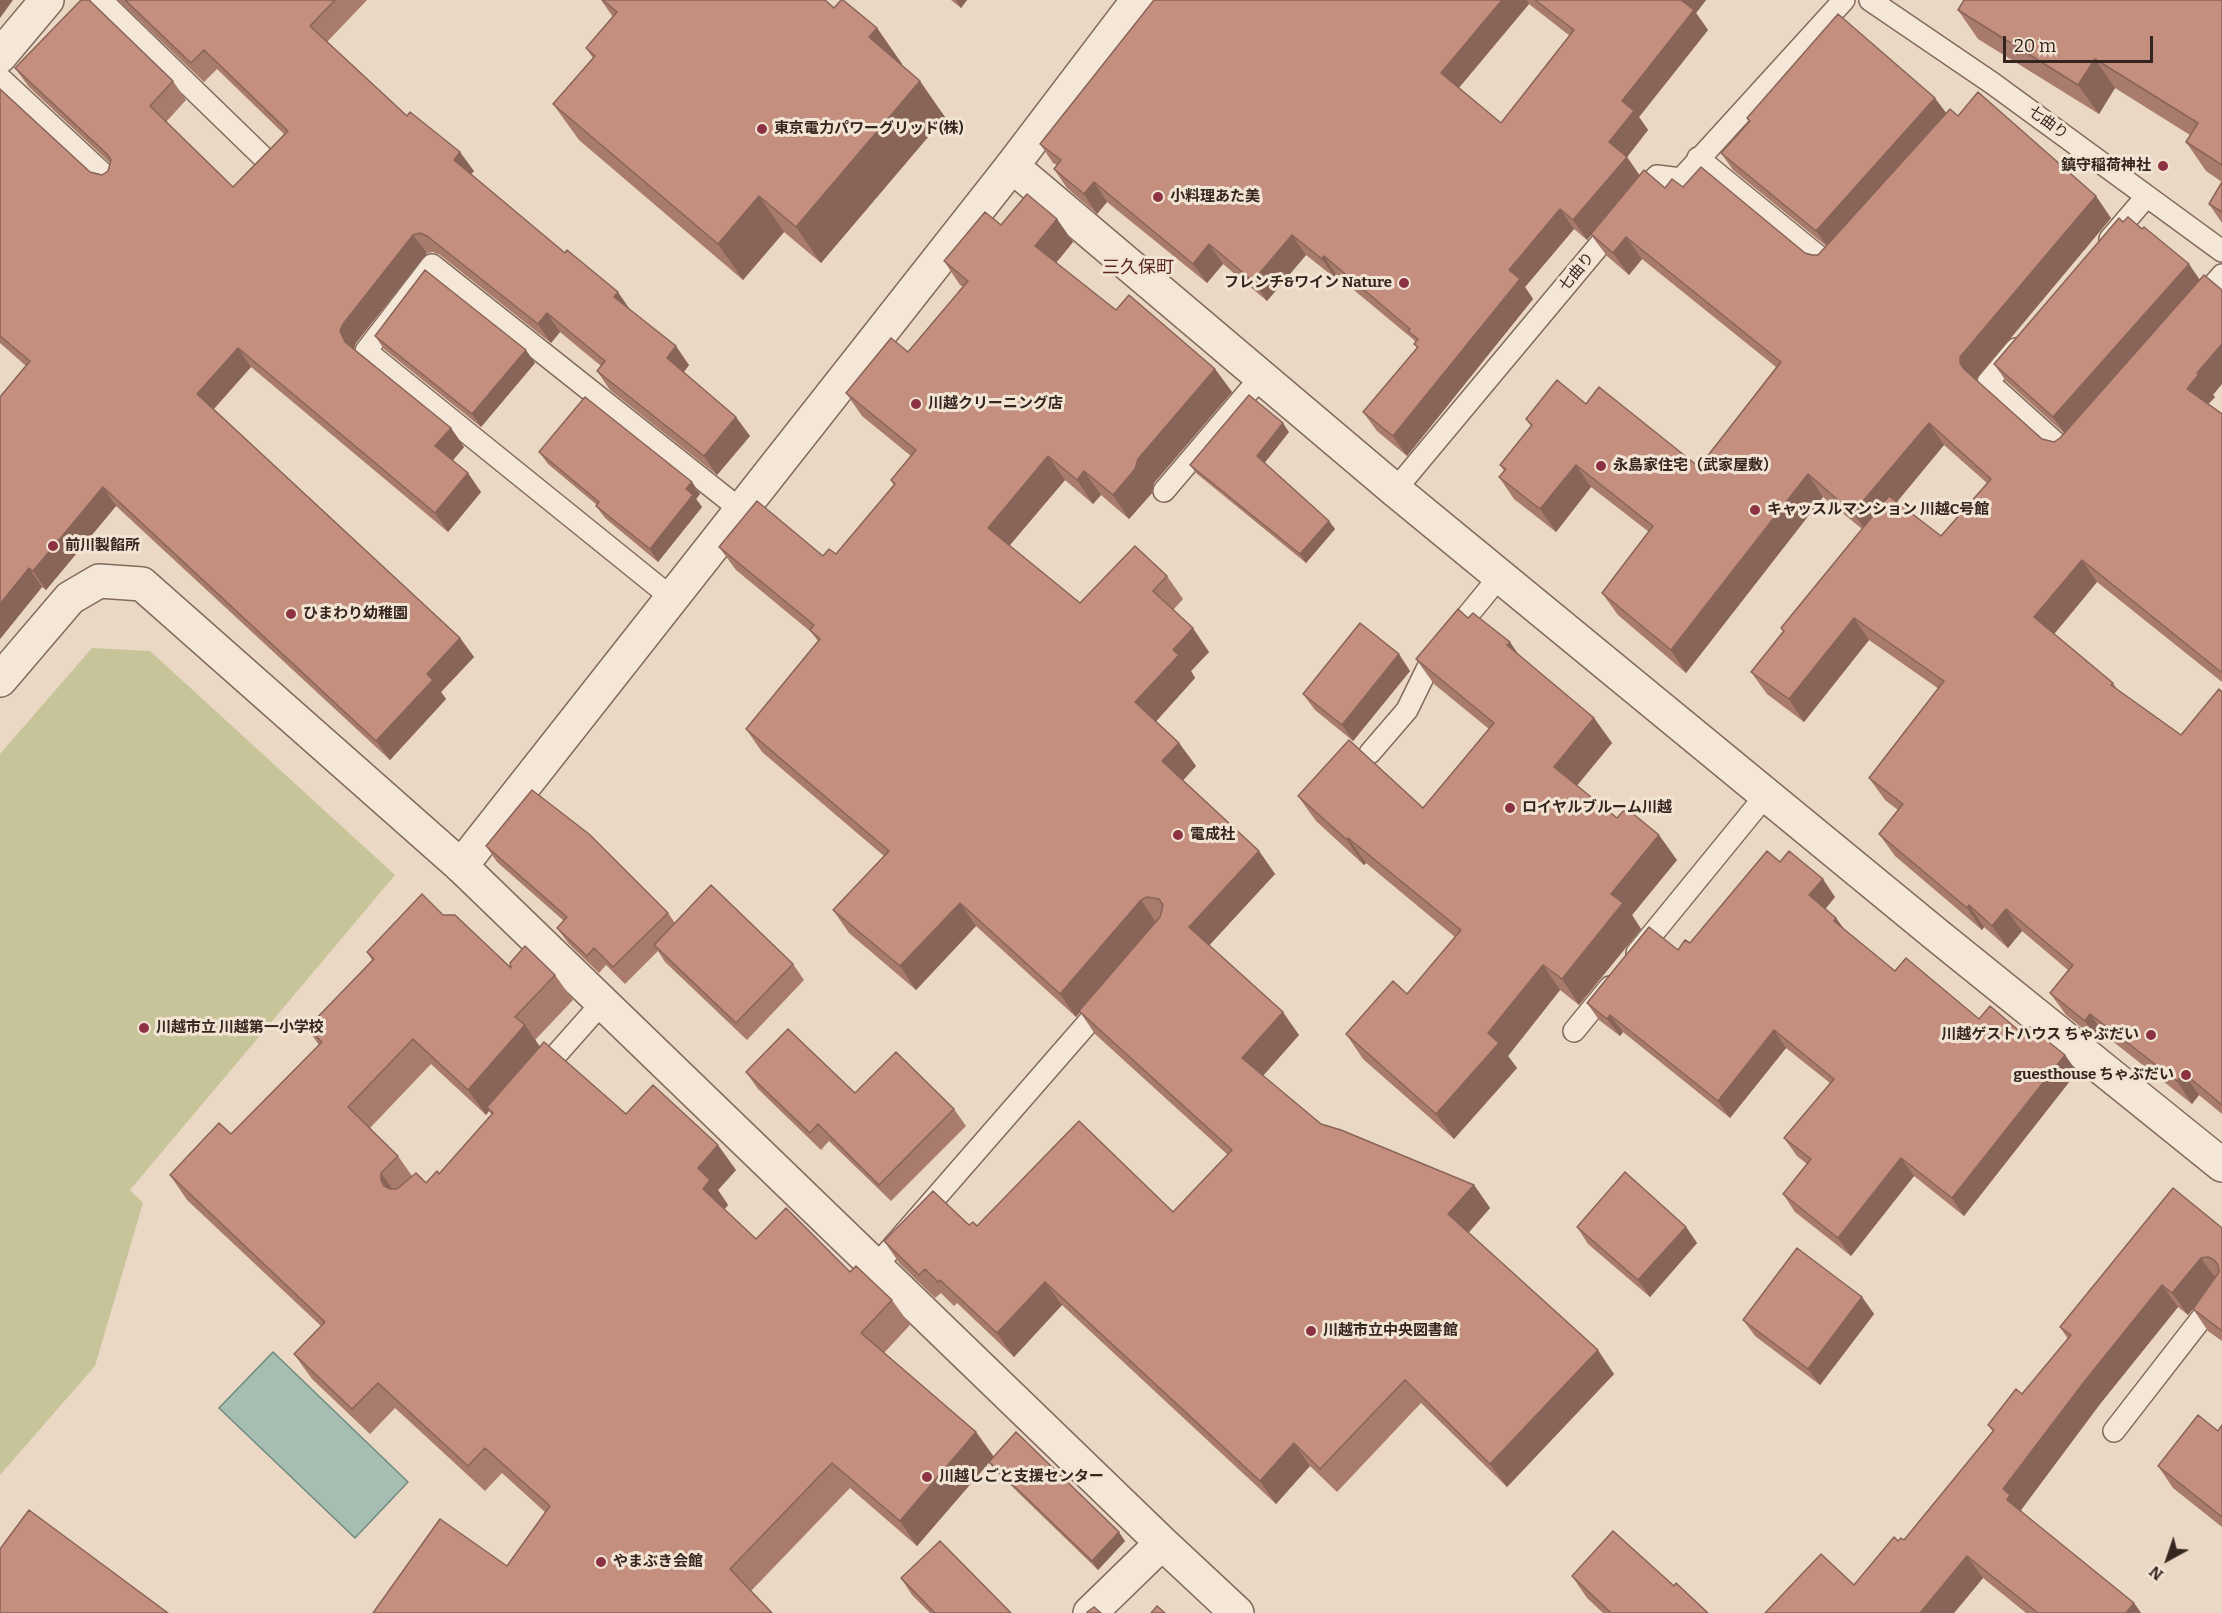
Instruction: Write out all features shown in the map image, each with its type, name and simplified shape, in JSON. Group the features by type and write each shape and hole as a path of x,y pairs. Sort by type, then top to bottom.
{"street":[{"path":"0,56 47,0"},
{"path":"461,866 1012,166 1138,0"},
{"path":"1012,166 1395,490 2222,1165"},
{"path":"0,680 70,598 99,581 142,584 461,866 1237,1613"},
{"path":"1090,1613 1162,1543"}],"lane":[{"path":"101,0 265,159"},
{"name":"七曲り","path":"1395,490 1657,176 1681,179 1844,0"},
{"name":"七曲り","path":"1870,0 1992,83 2222,250"},
{"path":"0,78 112,182"},
{"path":"1976,100 1992,83"},
{"path":"1698,158 1829,265 1852,239"},
{"path":"2101,250 2146,197"},
{"path":"672,598 366,351 432,265 741,510"},
{"path":"2183,320 2222,275"},
{"path":"2025,338 1988,382 2066,452 2089,425"},
{"path":"1164,491 1261,377"},
{"path":"1370,753 1407,710 1432,659 1500,576"},
{"path":"1574,1031 1766,795"},
{"path":"876,1266 1120,986"},
{"path":"525,1089 602,1003"},
{"path":"2114,1431 2222,1292"}],"shaded area":[{"path":"92,648 150,651 395,875 130,1190 143,1203 95,1366 0,1475 0,754"},
{"path":"273,1352 408,1482 355,1538 219,1408"}],"building":[{"path":"81,0 89,0 173,81 150,106 233,187 288,131 204,50 191,63 125,0 335,0 310,26 407,116 410,112 460,152 454,160 565,253 567,250 618,292 614,297 676,346 667,358 736,417 704,456 597,371 605,361 547,313 538,324 427,236 420,233 413,235 343,324 340,331 345,342 451,428 435,446 468,473 435,513 238,348 197,394 460,638 427,674 433,680 376,741 103,487 33,571 29,568 0,604 0,397 30,361 0,336 0,89 90,172 102,175 108,171 111,160 107,154 15,68"},
{"name":"東京電力パワーグリッド(株)","path":"603,0 825,0 834,8 843,0 877,28 869,37 920,81 796,227 759,196 718,244 553,104 595,56 586,48 617,12"},
{"path":"1154,0 1502,0 1441,73 1501,123 1574,30 1535,0 1681,0 1694,10 1622,101 1634,111 1609,142 1627,157 1573,220 1560,209 1509,270 1520,279 1393,436 1363,412 1418,347 1414,344 1418,339 1408,331 1410,329 1324,256 1322,259 1292,235 1253,281 1209,244 1193,264 1094,182 1084,194 1054,169 1061,160 1040,144"},
{"path":"1964,0 2222,0 2222,165 2186,142 2198,123 2095,59 2078,85 1958,10"},
{"path":"1838,14 1935,98 1816,231 1721,153 1750,121 1747,118"},
{"path":"1978,92 2096,196 1960,357 1960,363 1964,369 2042,439 2054,442 2060,438 2204,275 2222,290 2222,344 2197,373 2199,374 2187,389 2222,414 2222,671 2082,560 2034,617 2113,683 2111,685 2181,735 2219,689 2222,692 2222,1105 2184,1073 2177,1081 2090,1014 2085,1021 2050,993 2073,965 2006,909 1992,926 1969,905 1967,908 1879,834 1903,804 1869,778 1944,681 1854,618 1789,699 1751,672 1784,631 1781,628 1889,496 1941,536 1991,479 1929,423 1853,513 1808,474 1671,650 1602,593 1653,526 1576,465 1540,509 1499,477 1506,469 1500,465 1532,425 1526,419 1557,380 1586,404 1599,387 1699,467 1781,362 1626,237 1613,253 1591,234 1644,170 1665,188 1672,179 1683,187 1701,167 1805,253 1818,255 1950,109 1958,116"},
{"path":"2222,182 2222,212 2209,204"},
{"path":"1027,194 1057,219 1035,246 1116,310 1129,295 1215,369 1138,459 1135,469 1113,495 1084,471 1077,480 1048,456 988,528 1080,603 1135,546 1167,576 1153,591 1193,628 1173,650 1179,655 1135,702 1179,743 1162,761 1259,851 1189,927 1283,1012 1242,1058 1321,1124 1341,1130 1474,1185 1448,1214 1598,1350 1490,1464 1405,1380 1320,1469 1294,1443 1260,1481 1045,1282 997,1333 940,1280 938,1282 925,1269 919,1275 884,1241 933,1191 969,1225 973,1222 977,1226 1079,1121 1173,1212 1232,1150 1079,1011 1160,917 1163,905 1159,899 1147,897 1141,900 1060,994 960,903 900,966 833,910 889,851 746,729 820,639 810,630 814,625 719,547 757,501 823,556 829,549 836,554 895,484 891,480 916,450 846,393 891,338 908,352 968,281 944,261 985,212 1001,225"},
{"path":"2128,217 2142,229 2144,227 2189,264 2053,417 1994,364 2119,218 2123,222"},
{"path":"425,270 526,350 472,414 375,336"},
{"path":"1249,395 1283,423 1257,456 1329,521 1300,554 1190,465"},
{"path":"585,397 692,482 686,489 693,495 650,549 596,506 599,502 539,452"},
{"path":"1458,609 1468,618 1473,613 1510,642 1507,645 1594,718 1554,767 1617,818 1626,808 1659,835 1611,894 1623,903 1562,979 1543,965 1488,1033 1499,1043 1436,1114 1346,1034 1393,981 1407,994 1461,930 1348,838 1347,840 1298,796 1349,740 1423,808 1494,723 1416,659"},
{"path":"1360,623 1399,654 1342,725 1303,694"},
{"path":"532,790 589,834 668,913 613,967 594,948 587,956 557,928 567,917 486,846"},
{"path":"1767,851 1780,862 1789,851 1823,879 1809,895 1836,918 1834,921 1895,971 1906,958 1979,1019 1990,1006 2024,1035 2030,1027 2065,1055 1952,1198 1901,1158 1838,1238 1783,1194 1811,1159 1784,1138 1834,1079 1774,1030 1718,1101 1610,1015 1607,1019 1587,1003 1649,927 1678,950 1685,940 1690,943"},
{"path":"711,885 793,964 736,1023 654,945"},
{"path":"422,894 443,915 455,915 511,968 510,963 525,946 555,975 515,1017 525,1025 468,1090 413,1039 348,1107 398,1156 381,1173 384,1186 397,1189 416,1173 426,1183 437,1171 439,1174 493,1113 487,1107 544,1042 626,1114 653,1085 718,1145 698,1168 710,1180 703,1189 756,1239 786,1208 850,1272 856,1266 892,1300 861,1333 976,1432 900,1521 832,1463 730,1569 772,1613 373,1613 440,1519 507,1566 550,1506 485,1448 468,1466 378,1383 352,1409 294,1354 325,1322 170,1175 219,1123 231,1134 322,1042 307,1028 374,959 367,952"},
{"path":"788,1029 855,1093 896,1052 954,1109 879,1185 818,1124 810,1133 746,1072"},
{"path":"1625,1172 1686,1227 1638,1280 1577,1227"},
{"path":"2173,1188 2222,1228 2222,1331 2193,1309 2219,1272 2214,1260 2208,1257 2201,1258 2172,1293 2162,1285 2084,1382 2003,1489 2010,1495 2007,1500 2134,1603 2126,1613 2038,1613 1967,1556 1920,1613 1765,1613 1821,1554 1854,1585 1894,1537 1898,1541 1901,1538 1904,1540 1994,1430 1988,1425 2016,1389 2022,1394 2071,1335 2060,1327"},
{"path":"1797,1248 1862,1297 1808,1369 1743,1320"},
{"path":"2198,1415 2218,1431 2222,1425 2222,1517 2158,1466"},
{"path":"1016,1432 1119,1532 1092,1561 989,1462"},
{"path":"29,1510 168,1613 0,1613 0,1549"},
{"path":"1613,1531 1674,1586 1676,1583 1708,1613 1611,1613 1572,1576"},
{"path":"940,1541 1011,1613 935,1613 901,1578"},
{"path":"1157,1606 1165,1613 1151,1613"},
{"path":"1094,1607 1101,1613 1087,1613 1087,1612"}],"place":[{"name":"東京電力パワーグリッド(株)","path":"762,129"},
{"name":"鎮守稲荷神社","path":"2163,166"},
{"name":"小料理あた美","path":"1158,197"},
{"name":"フレンチ&ワイン Nature","path":"1404,283"},
{"name":"川越クリーニング店","path":"916,404"},
{"name":"永島家住宅（武家屋敷）","path":"1601,466"},
{"name":"キャッスルマンション 川越C号館","path":"1755,510"},
{"name":"前川製餡所","path":"53,546"},
{"name":"ひまわり幼稚園","path":"291,614"},
{"name":"ロイヤルブルーム川越","path":"1510,808"},
{"name":"電成社","path":"1178,835"},
{"name":"川越市立 川越第一小学校","path":"144,1028"},
{"name":"川越ゲストハウス ちゃぶだい","path":"2151,1035"},
{"name":"guesthouse ちゃぶだい","path":"2186,1075"},
{"name":"川越市立中央図書館","path":"1311,1331"},
{"name":"川越しごと支援センター","path":"927,1477"},
{"name":"やまぶき会館","path":"601,1562"}],"district":[{"name":"三久保町","path":"1138,268"}]}
